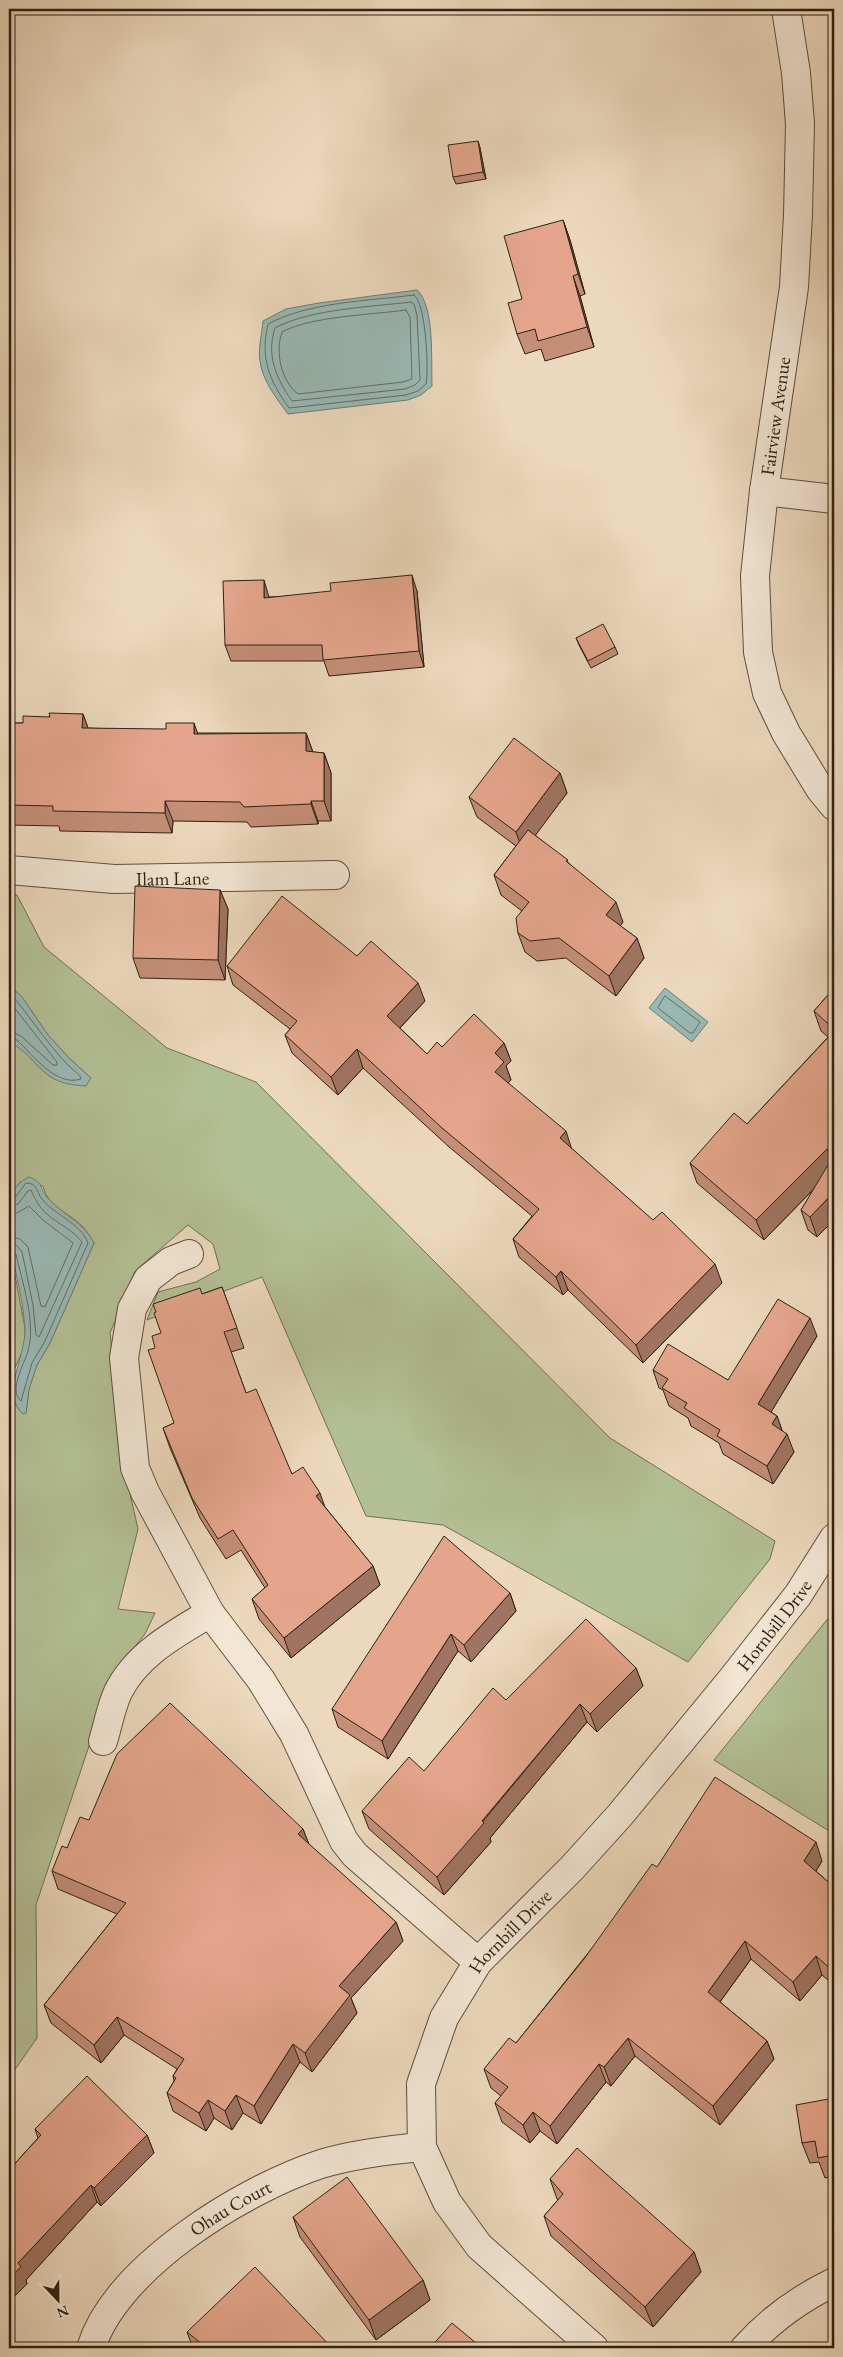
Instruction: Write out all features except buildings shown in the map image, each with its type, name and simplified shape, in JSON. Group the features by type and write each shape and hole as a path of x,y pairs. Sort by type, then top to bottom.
{"street":[{"name":"Fairview Avenue","path":"786,9 796,73 800,124 798,215 794,287 764,491 755,576 758,652 767,693 786,733 820,789 834,806"},
{"path":"764,491 834,499"},
{"name":"Ilam Lane","path":"9,870 114,879 335,875"},
{"path":"189,1254 172,1261 148,1279 132,1309 124,1358 135,1468 145,1492 210,1612 261,1680 294,1734 344,1841 355,1856 478,1962"},
{"name":"Hornbill Drive","path":"594,2348 479,2246 447,2202 422,2147 421,2084 444,2018 478,1962 572,1868 620,1815 732,1679 798,1595 834,1538"},
{"path":"103,1741 117,1694 127,1676 161,1643 210,1612"},
{"name":"Ohau Court","path":"91,2348 97,2329 127,2290 154,2262 191,2232 245,2197 321,2164 373,2152 422,2147"},
{"path":"745,2348 761,2330 813,2292 834,2282"}],"green space":[{"path":"9,893 17,895 44,947 167,1048 256,1082 610,1438 775,1541 770,1559 688,1662 443,1525 366,1516 262,1277 147,1320 158,1292 196,1282 220,1269 213,1244 188,1225 135,1271 110,1333 126,1476 138,1529 118,1609 155,1613 145,1634 113,1674 36,1905 37,2038 9,2078 9,1243 25,1328 25,1346 14,1370 26,1413 29,1389 37,1365 50,1343 94,1243 77,1221 59,1209 49,1199 43,1186 20,1182 9,1198 9,1041 91,1078 48,1035 22,997 9,985"},
{"path":"830,1616 834,1619 834,1834 714,1760"}],"water":[{"path":"417,290 427,308 432,349 432,386 421,395 408,400 288,414 271,389 261,368 259,351 263,321 286,309"},
{"path":"9,985 22,997 48,1035 91,1078 86,1086 59,1081 50,1076 9,1041"},
{"path":"665,988 708,1022 692,1042 649,1008"},
{"path":"29,1177 39,1183 46,1196 84,1229 94,1243 50,1343 37,1365 29,1389 26,1413 23,1414 17,1406 14,1396 14,1385 24,1340 24,1315 11,1247 8,1204 14,1189"}]}
